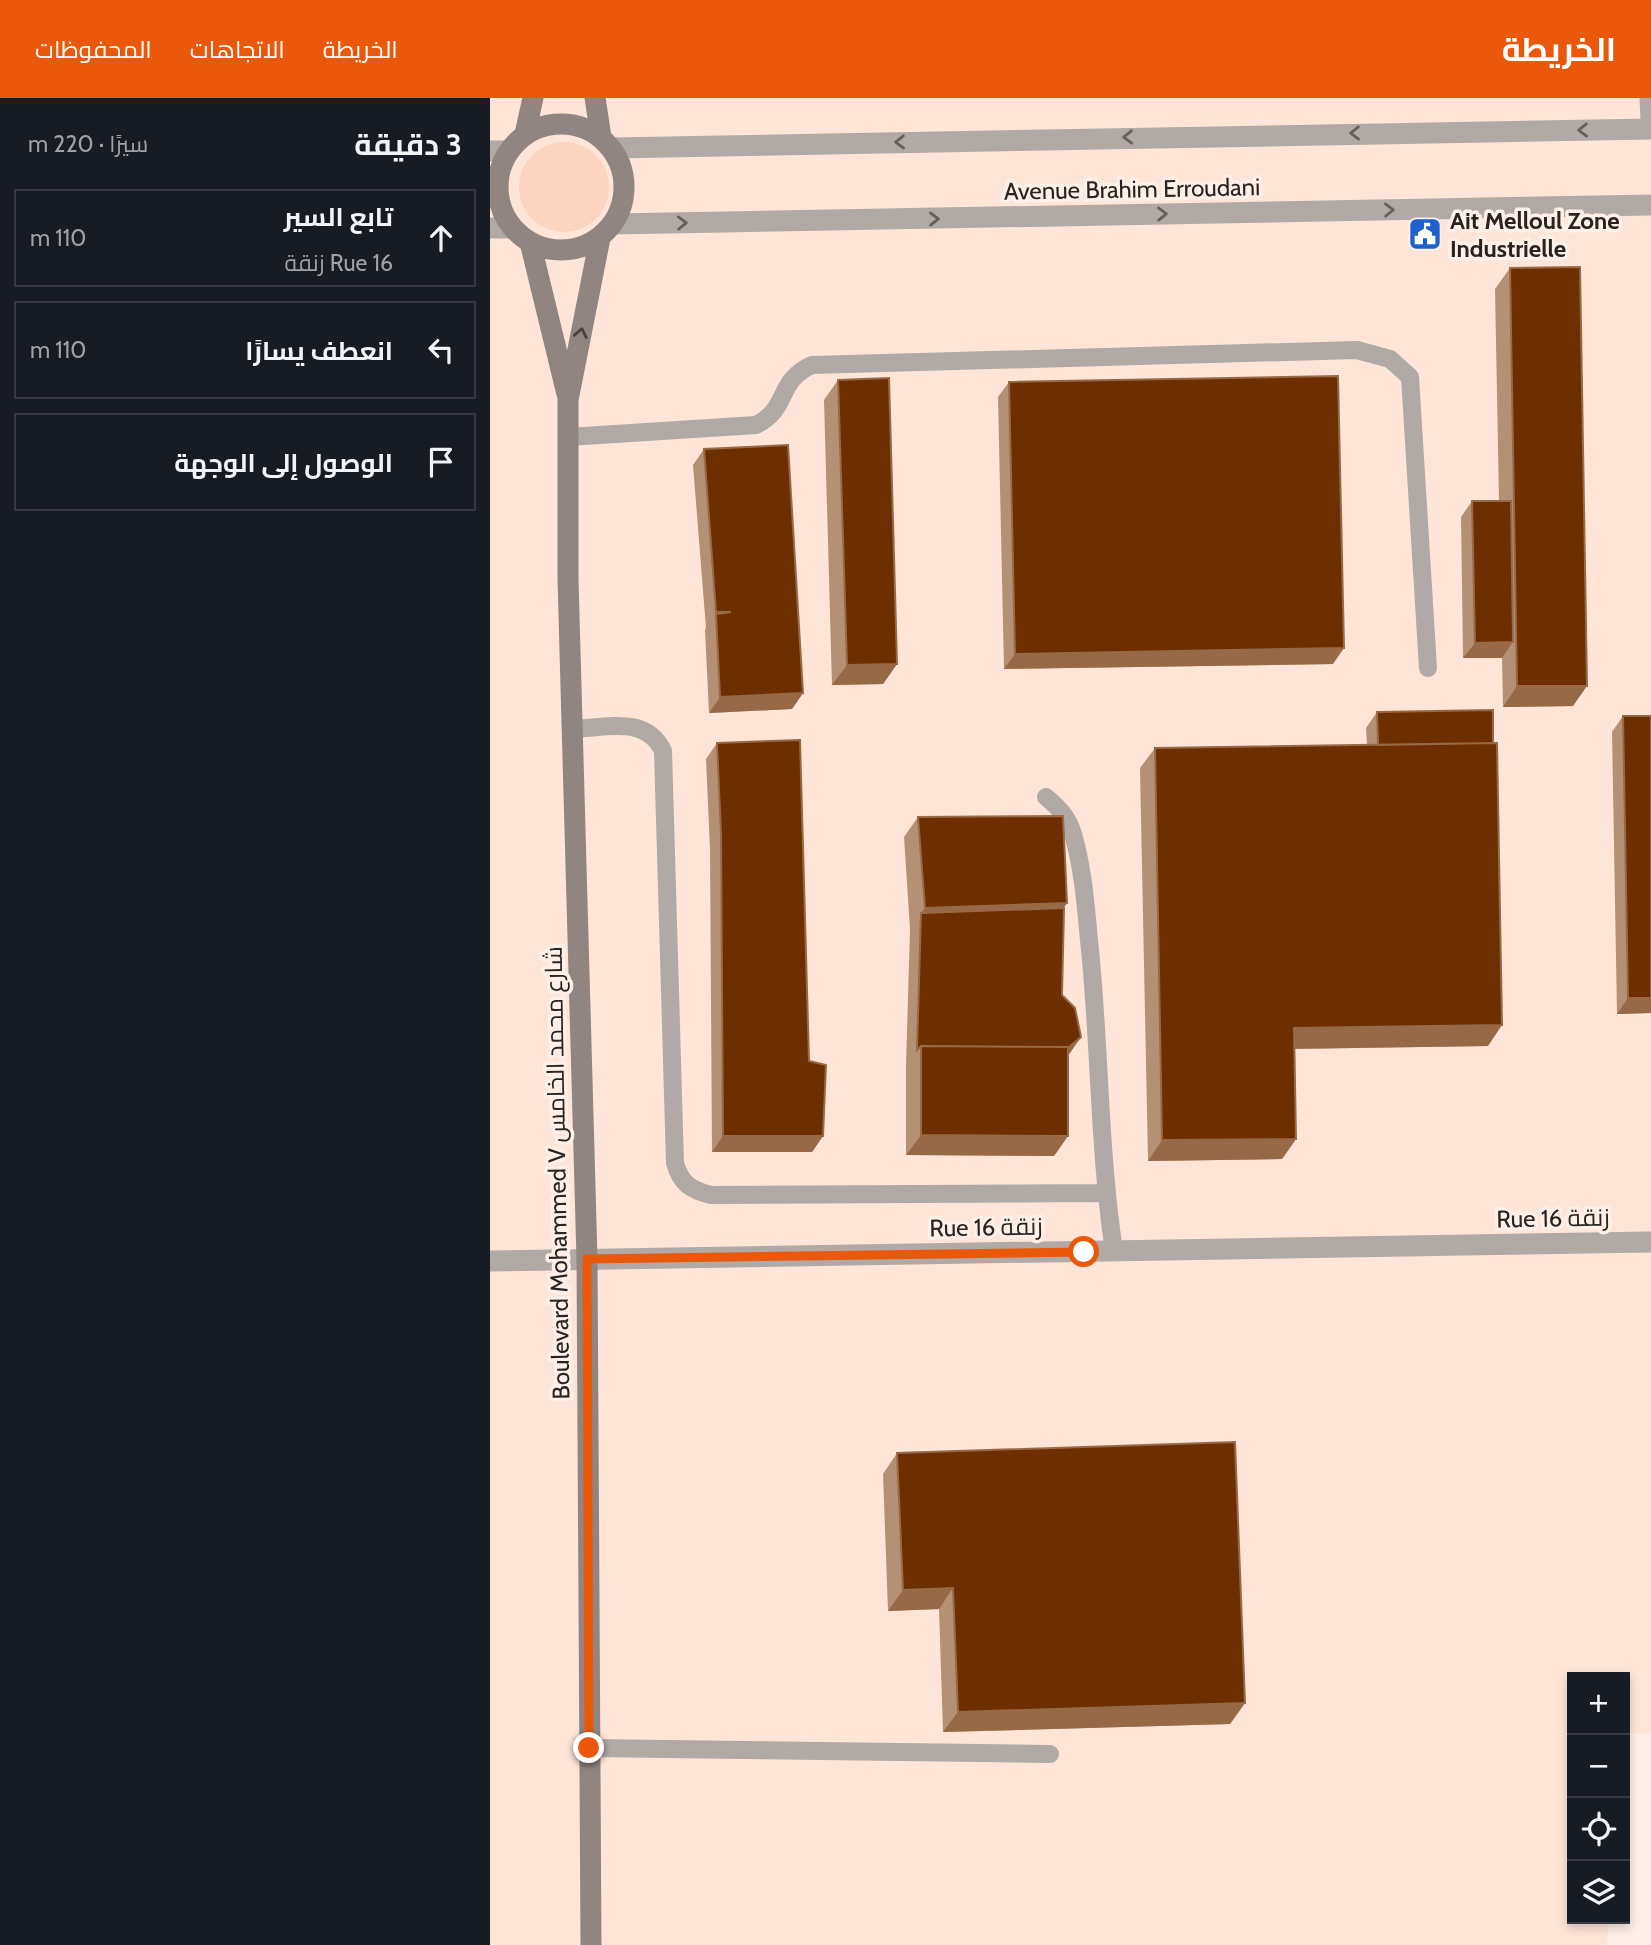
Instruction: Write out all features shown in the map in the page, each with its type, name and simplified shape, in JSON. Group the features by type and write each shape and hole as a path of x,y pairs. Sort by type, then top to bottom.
{"main road":[{"path":"525,134 533,98"},
{"path":"595,98 606,143 622,168 625,186 623,204 607,231 584,246 566,250 530,243 512,228 502,210 498,190 499,151 544,125 564,123 583,127 606,143"},
{"name":"Boulevard Mohammed V شارع محمد الخامس","path":"591,1945 587,1259 572,729 568,400 607,231"},
{"name":"Boulevard Mohammed V شارع محمد الخامس","path":"530,243 568,400"}],"street":[{"path":"1650,98 1651,120"},
{"path":"606,143 1651,129"},
{"name":"Avenue Brahim Erroudani","path":"607,231 1651,205"},
{"path":"490,228 512,228"},
{"name":"Rue 16 زنقة","path":"490,1261 1651,1242"}],"lane":[{"path":"568,437 756,425 777,411 789,380 797,372 812,365 1357,350 1390,359 1409,377 1428,668"},
{"path":"572,729 636,726 649,731 663,751 675,1163 684,1183 694,1191 711,1195 1105,1193"},
{"path":"1046,797 1063,811 1073,832 1083,878 1101,1087 1105,1193 1114,1251"},
{"path":"589,1748 1050,1754"}],"shaded area":[{"path":"490,98 1651,98 1651,1734 1630,1733 1630,1672 1567,1672 1567,1924 1609,1924 1607,1945 490,1945"},
{"path":"564,142 581,146 596,155 605,170 609,187 605,204 596,219 581,228 564,232 547,228 532,219 523,204 519,187 523,170 532,155 547,146"}],"building":[{"path":"1580,267 1587,686 1517,686 1510,268"},
{"path":"1338,376 1344,648 1015,654 1009,382"},
{"path":"889,378 897,664 847,665 838,380"},
{"path":"788,445 803,693 720,697 716,614 731,612 716,612 704,449"},
{"path":"1472,501 1511,501 1513,642 1475,643"},
{"path":"1493,710 1493,743 1378,745 1377,712"},
{"path":"1623,716 1651,716 1651,998 1628,998"},
{"path":"800,740 809,1061 826,1065 823,1136 723,1136 721,833 717,743"},
{"path":"1497,743 1502,1025 1294,1028 1296,1139 1162,1140 1155,748"},
{"path":"1063,816 1067,903 925,908 918,817"},
{"path":"1064,908 1062,995 1075,1008 1081,1037 1068,1048 921,1046 917,1050 921,913"},
{"path":"921,1046 1068,1047 1068,1136 921,1135"},
{"path":"1235,1442 1245,1703 958,1712 953,1588 903,1590 897,1453"}],"place":[{"name":"Ait Melloul Zone Industrielle","path":"1425,234"}],"route":[{"path":"589,1748 587,1259 1084,1252"}]}
